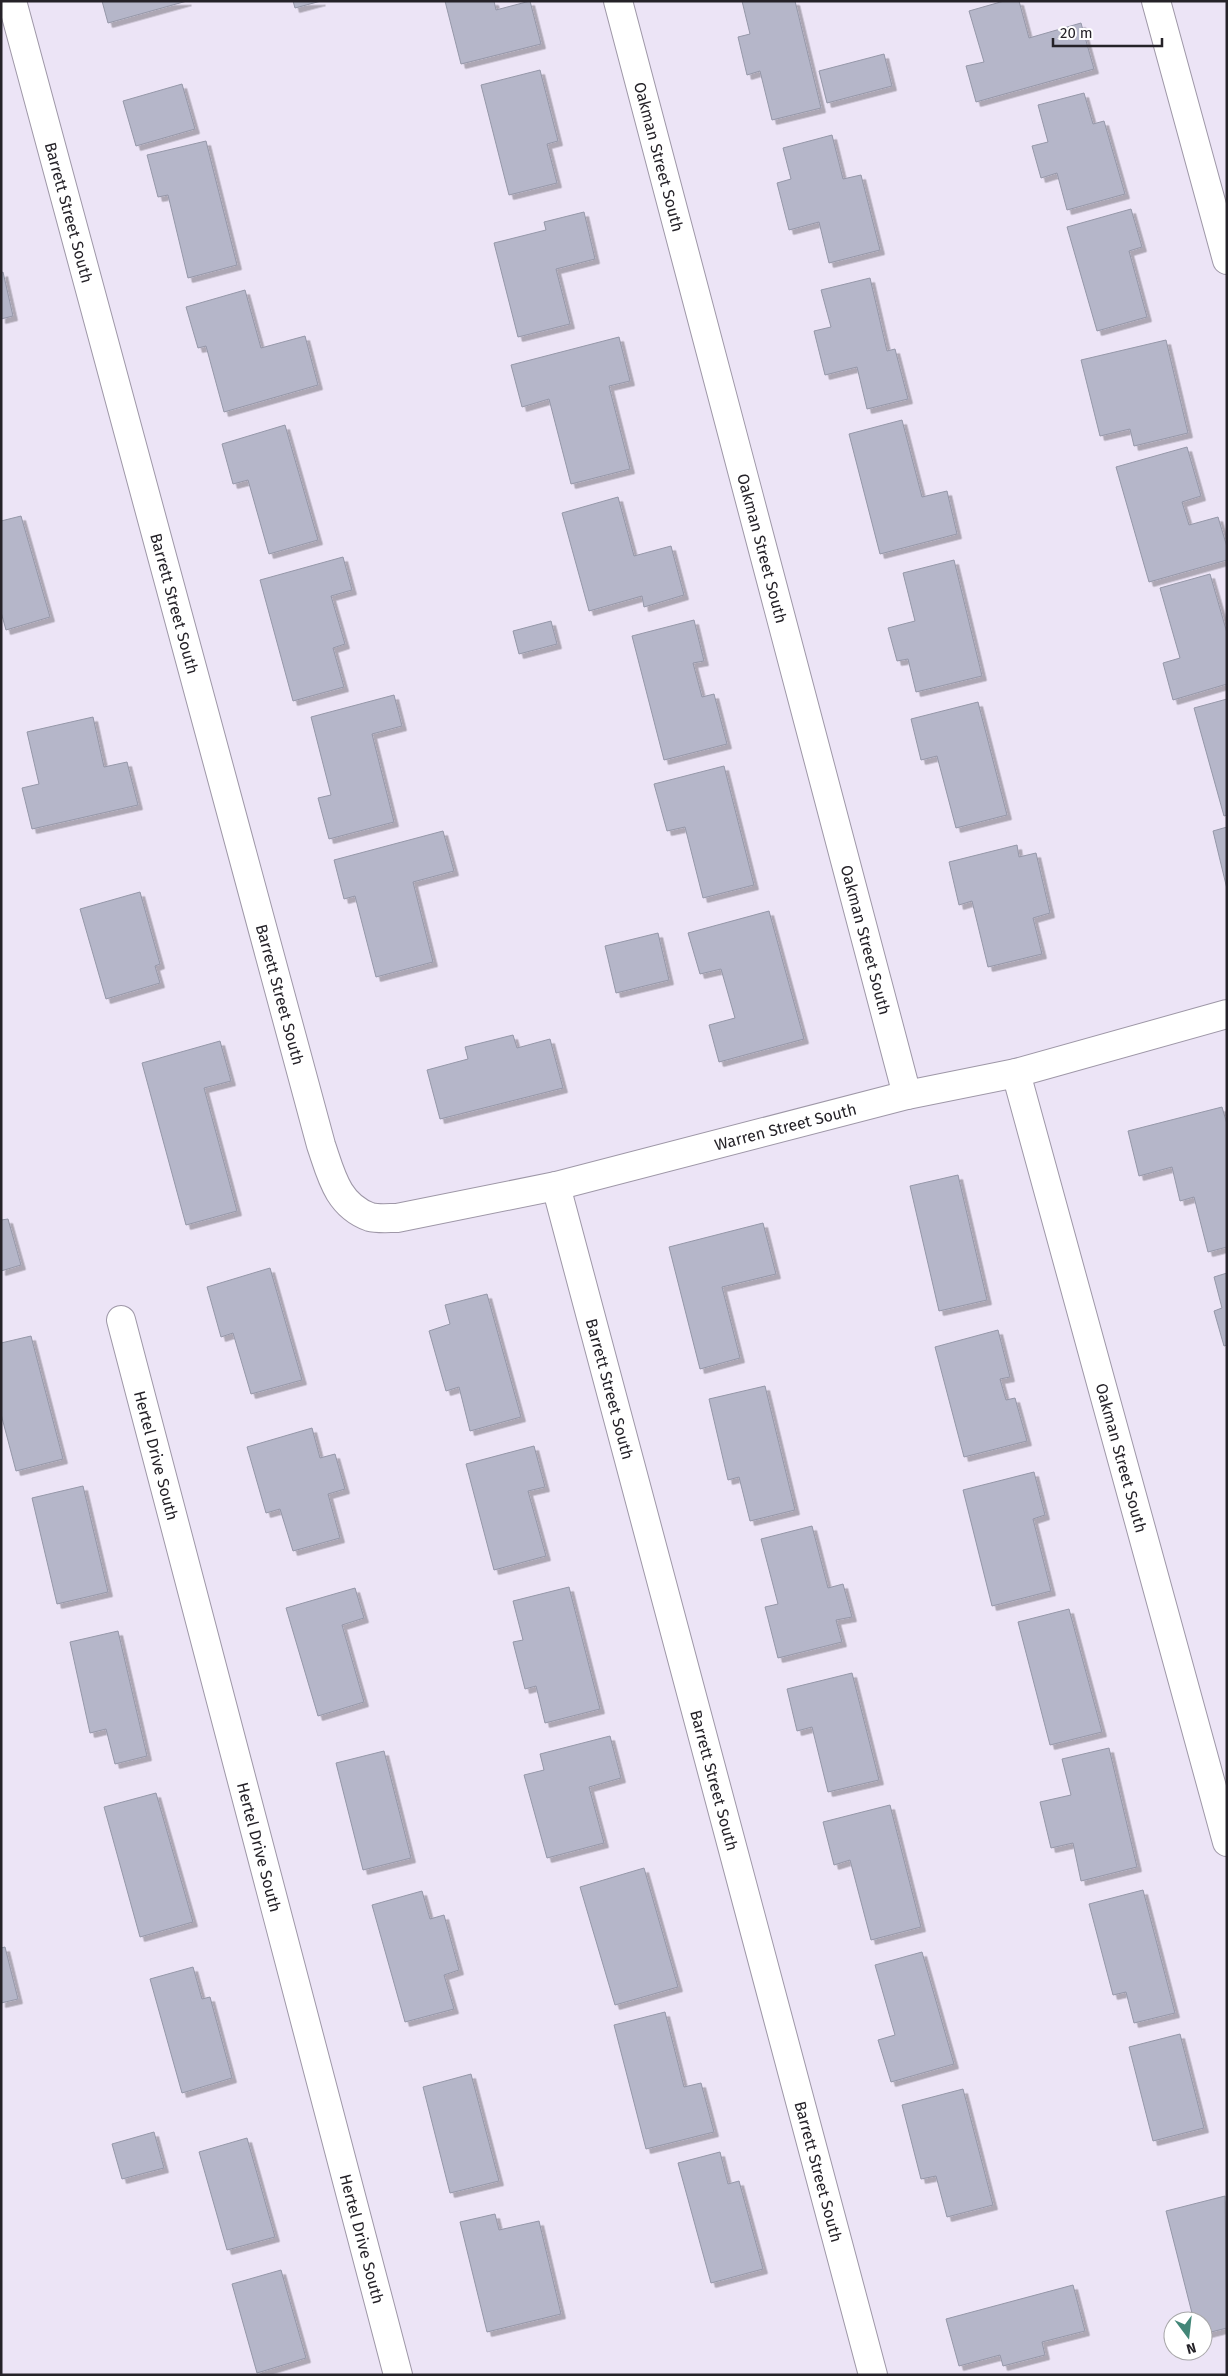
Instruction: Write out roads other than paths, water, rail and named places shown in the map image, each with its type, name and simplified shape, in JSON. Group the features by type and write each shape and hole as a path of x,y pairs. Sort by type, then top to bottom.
{"street":[{"name":"Barrett Street South","path":"12,1 318,1136 333,1180 346,1203"},
{"name":"Oakman Street South","path":"618,1 907,1095"},
{"path":"1156,1 1227,260"},
{"name":"Warren Street South","path":"346,1203 370,1217 397,1218 556,1186 907,1095 1016,1073 1227,1014"},
{"name":"Oakman Street South","path":"1016,1073 1227,1842"},
{"name":"Barrett Street South","path":"556,1186 873,2375"},
{"name":"Hertel Drive South","path":"120,1320 398,2375"}]}
